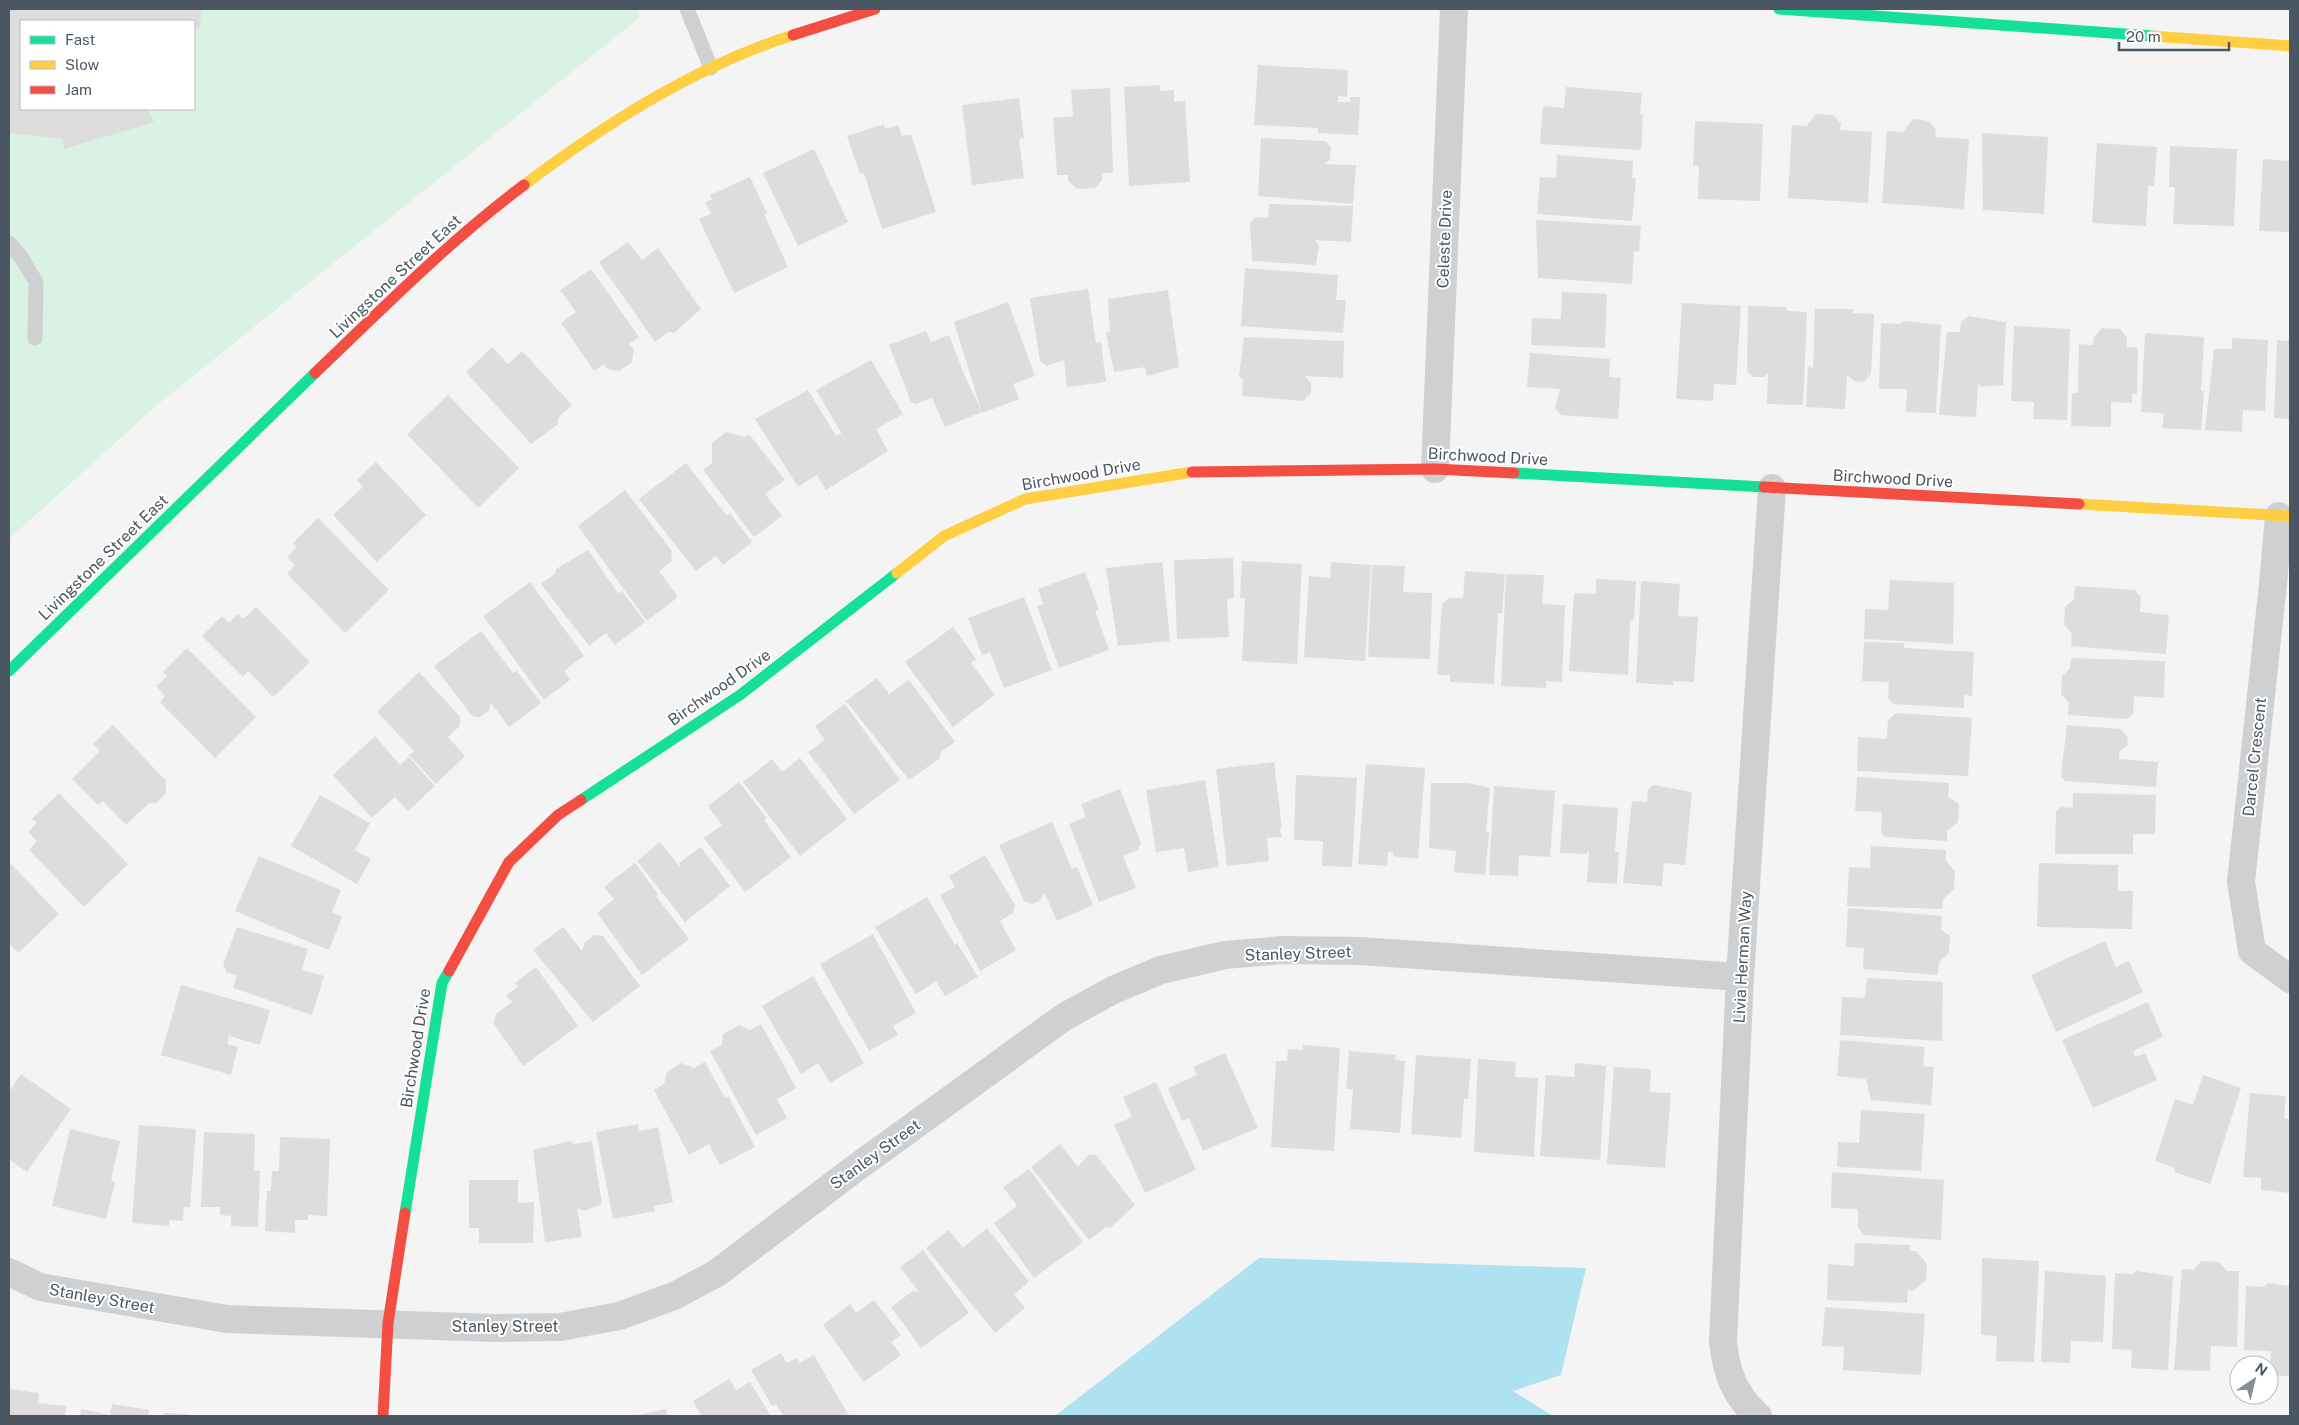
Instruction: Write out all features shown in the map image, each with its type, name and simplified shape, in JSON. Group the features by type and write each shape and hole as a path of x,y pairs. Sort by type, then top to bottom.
{"street":[{"name":"Livingstone Street East","path":"9,671 406,285 481,217 579,143 630,111 711,68 758,46 875,9"},
{"name":"Celeste Drive","path":"1435,469 1454,9"},
{"path":"1779,9 2290,46"},
{"name":"Birchwood Drive","path":"383,1416 388,1324 442,984 510,862 558,815 740,695 944,536 1025,499 1202,470 1435,469 2284,516"},
{"name":"Livia Herman Way","path":"1758,1416 1749,1409 1732,1385 1723,1341 1740,977 1772,488"},
{"name":"Darcel Crescent","path":"2284,516 2273,584 2241,882 2252,951 2290,979"},
{"name":"Stanley Street","path":"9,1272 40,1287 227,1319 495,1328 560,1327 619,1316 674,1296 717,1273 854,1170 1064,1017 1113,990 1161,970 1224,955 1283,950 1359,951 1740,977"}],"lane":[{"path":"687,9 711,68"},
{"path":"9,243 21,257 36,282 34,338"}],"green space":[{"path":"9,9 638,9 639,18 157,405 9,539"}],"water":[{"path":"1259,1258 1586,1268 1561,1375 1513,1391 1553,1416 1055,1416"}],"building":[{"path":"9,9 201,9 200,28 195,27 195,20 20,20 20,110 148,110 154,122 64,149 63,139 9,133"},
{"path":"1258,65 1348,70 1347,97 1338,96 1338,102 1350,102 1350,97 1360,97 1358,135 1318,133 1318,128 1254,125"},
{"path":"1160,85 1160,91 1174,90 1174,102 1185,101 1190,182 1129,186 1124,87"},
{"path":"1566,87 1642,93 1640,114 1643,114 1641,150 1540,144 1543,106 1564,108"},
{"path":"1110,88 1113,173 1102,173 1102,180 1095,188 1077,189 1068,181 1068,175 1057,175 1053,118 1073,116 1071,90"},
{"path":"1019,98 1024,138 1019,139 1024,178 972,185 962,105"},
{"path":"1816,114 1833,115 1841,123 1840,130 1872,132 1868,203 1788,198 1792,125 1807,126"},
{"path":"1913,119 1928,121 1936,129 1935,137 1969,139 1964,209 1882,203 1887,131 1903,132"},
{"path":"1695,121 1763,124 1760,201 1698,199 1699,166 1693,166"},
{"path":"884,124 885,129 898,125 902,136 911,134 936,212 882,229 864,173 860,174 847,136"},
{"path":"1982,133 2048,137 2044,214 1983,210"},
{"path":"1261,138 1326,141 1331,147 1330,159 1325,164 1356,165 1353,204 1258,196"},
{"path":"2097,143 2157,147 2154,186 2148,186 2146,226 2092,223"},
{"path":"2170,146 2237,149 2234,226 2173,224 2175,187 2169,187"},
{"path":"814,149 848,222 798,246 763,173"},
{"path":"1557,155 1633,161 1632,178 1636,178 1632,221 1537,214 1540,177 1556,178"},
{"path":"2263,159 2290,161 2290,232 2259,231"},
{"path":"750,177 767,213 764,214 788,267 734,293 699,219 711,214 705,202 712,199 710,195"},
{"path":"1269,204 1353,206 1351,242 1315,240 1319,245 1316,265 1252,261 1250,223 1256,217 1268,218"},
{"path":"1536,220 1641,226 1639,252 1634,251 1632,284 1538,278"},
{"path":"628,242 642,260 658,248 701,309 674,333 668,332 655,342 599,262"},
{"path":"1245,268 1338,275 1336,300 1346,300 1343,333 1241,326"},
{"path":"591,269 639,337 629,344 634,350 632,362 619,371 607,369 604,364 594,371 561,323 576,312 560,290"},
{"path":"1088,289 1096,343 1101,342 1106,382 1067,387 1064,360 1047,366 1040,361 1030,298"},
{"path":"1168,290 1179,367 1147,376 1145,367 1114,372 1106,333 1110,332 1108,299"},
{"path":"1562,292 1607,294 1605,348 1531,345 1532,318 1561,319"},
{"path":"1008,302 1035,376 1013,384 1019,399 982,413 954,322"},
{"path":"1682,303 1741,306 1736,385 1714,384 1713,401 1676,399"},
{"path":"1748,306 1786,307 1788,311 1807,312 1803,405 1767,404 1768,373 1764,377 1753,377 1747,371"},
{"path":"1815,309 1853,309 1853,313 1874,314 1871,374 1864,382 1854,381 1847,375 1845,409 1806,407 1808,367 1813,368"},
{"path":"1968,316 2006,322 2003,385 1981,387 1978,384 1976,417 1939,415 1947,332 1960,332 1961,322"},
{"path":"1904,321 1941,325 1936,413 1906,412 1907,389 1879,389 1881,323 1900,324"},
{"path":"2014,326 2070,329 2067,420 2033,419 2034,402 2011,401"},
{"path":"2102,328 2120,329 2127,338 2127,347 2138,348 2137,394 2132,394 2132,403 2111,402 2111,427 2071,426 2072,393 2078,393 2079,344 2093,345 2094,337"},
{"path":"926,331 931,342 949,335 964,374 982,412 945,427 932,398 915,404 911,402 889,345"},
{"path":"2145,333 2204,337 2201,391 2204,391 2201,430 2162,428 2164,413 2141,412"},
{"path":"1244,337 1344,341 1343,378 1305,376 1311,383 1311,394 1303,401 1242,396 1243,380 1239,376"},
{"path":"2232,338 2268,340 2265,411 2243,410 2242,432 2205,430 2214,349 2232,349"},
{"path":"2277,340 2290,341 2290,419 2274,418"},
{"path":"492,347 508,364 522,351 572,405 558,418 558,424 531,444 466,372"},
{"path":"1530,353 1610,359 1609,377 1621,378 1618,419 1561,415 1555,408 1560,389 1527,387"},
{"path":"871,360 903,414 876,429 888,451 826,490 817,475 798,487 755,419 808,390 836,436 841,433 853,453 816,390"},
{"path":"448,395 519,468 478,508 407,434"},
{"path":"726,432 745,437 749,434 785,480 765,494 782,516 754,537 703,470 712,463 712,443"},
{"path":"376,462 426,515 377,562 333,515 363,487 357,480"},
{"path":"686,463 727,516 730,513 752,542 723,565 716,556 696,571 639,499"},
{"path":"625,490 672,551 671,562 659,571 678,597 647,621 578,526"},
{"path":"318,518 389,590 345,633 287,574 295,565 287,557 297,547 293,543"},
{"path":"588,550 618,593 622,591 645,622 615,645 606,633 589,646 541,584 555,574 556,569"},
{"path":"1233,558 1234,598 1227,599 1229,637 1177,639 1174,560"},
{"path":"1242,561 1302,564 1297,664 1242,661 1245,598 1240,598"},
{"path":"1162,562 1170,641 1118,646 1106,568"},
{"path":"1331,562 1371,565 1365,661 1304,657 1309,576 1330,578"},
{"path":"1372,565 1405,566 1403,592 1432,593 1430,659 1368,657"},
{"path":"1465,571 1505,574 1502,613 1498,613 1494,684 1450,682 1450,675 1437,675 1442,604 1449,598 1463,598"},
{"path":"1085,572 1099,610 1095,611 1109,650 1059,668 1037,606 1043,604 1038,589"},
{"path":"1506,574 1544,575 1542,604 1565,605 1562,682 1546,681 1546,688 1501,686"},
{"path":"1596,579 1636,581 1634,620 1630,620 1628,675 1569,671 1574,593 1596,594"},
{"path":"1890,580 1954,583 1953,644 1864,639 1865,609 1888,610"},
{"path":"1641,581 1680,584 1678,616 1698,617 1694,682 1673,681 1673,685 1636,683"},
{"path":"530,582 584,656 564,671 570,680 544,700 483,616"},
{"path":"2075,586 2135,590 2141,597 2140,612 2169,615 2166,654 2071,646 2072,634 2064,624 2065,607 2074,599"},
{"path":"1024,597 1052,670 1004,688 990,652 982,655 968,618"},
{"path":"256,607 310,662 273,697 248,671 243,677 202,636 222,616 229,623 238,614 243,619"},
{"path":"953,627 976,659 971,663 995,695 953,727 905,662"},
{"path":"481,631 513,673 517,671 541,703 509,727 491,703 489,710 480,717 472,716 434,666"},
{"path":"1864,642 1904,643 1904,648 1974,652 1972,696 1964,695 1964,708 1894,704 1888,698 1889,682 1862,681"},
{"path":"187,648 256,717 215,758 160,702 165,696 156,686 167,676 163,672"},
{"path":"2071,658 2165,661 2164,698 2134,696 2133,714 2127,719 2068,715 2069,703 2061,694 2062,676 2070,668"},
{"path":"419,672 460,717 460,726 448,737 465,756 436,784 409,755 414,751 377,712"},
{"path":"877,678 889,694 909,680 955,742 941,752 940,758 909,780 846,701"},
{"path":"845,704 900,780 854,814 808,752 825,740 815,726"},
{"path":"1896,713 1972,718 1968,776 1857,771 1858,737 1887,739 1888,720"},
{"path":"113,725 166,781 166,793 156,803 149,803 126,825 103,801 98,805 72,779 100,751 93,744"},
{"path":"2067,725 2121,729 2128,737 2127,746 2119,752 2119,759 2158,762 2156,787 2065,781 2061,776"},
{"path":"375,736 400,765 409,757 435,786 408,811 395,797 372,818 333,775"},
{"path":"800,758 847,819 800,856 743,782 772,759 782,772"},
{"path":"1274,762 1282,828 1279,828 1282,837 1267,838 1269,861 1227,866 1216,769"},
{"path":"1366,764 1425,768 1418,859 1393,856 1394,853 1388,852 1387,866 1358,864"},
{"path":"1296,775 1357,778 1352,867 1322,866 1323,841 1294,840"},
{"path":"1857,777 1949,783 1948,797 1959,804 1958,822 1947,831 1947,841 1885,837 1881,832 1882,812 1855,811"},
{"path":"1205,780 1219,867 1188,872 1184,848 1156,852 1146,790"},
{"path":"739,782 767,818 764,820 791,857 745,892 704,838 722,825 708,806"},
{"path":"1431,783 1468,783 1490,788 1486,831 1489,832 1485,875 1454,872 1456,851 1429,848"},
{"path":"1653,785 1692,792 1685,865 1664,863 1662,886 1623,883 1632,801 1647,802 1648,790"},
{"path":"1494,786 1555,791 1550,857 1519,855 1518,876 1489,875"},
{"path":"1120,789 1141,843 1138,850 1123,856 1136,888 1099,902 1069,824 1086,817 1081,804"},
{"path":"59,793 128,864 84,907 29,850 37,841 28,832 37,823 32,819"},
{"path":"2073,793 2156,795 2155,834 2133,834 2133,854 2055,854 2056,812 2061,807 2073,808"},
{"path":"320,795 370,823 355,850 371,859 357,884 291,846"},
{"path":"1563,804 1618,808 1615,852 1619,852 1617,884 1587,882 1589,850 1586,854 1560,853"},
{"path":"1052,822 1072,869 1077,867 1093,905 1057,921 1044,892 1041,900 1032,904 1024,901 999,845"},
{"path":"660,842 681,868 679,863 701,847 730,886 685,922 637,861"},
{"path":"1871,846 1946,850 1946,861 1955,871 1954,889 1943,899 1942,909 1847,906 1849,867 1870,868"},
{"path":"985,855 1015,905 1013,913 1000,921 1016,950 980,971 940,895 955,887 949,876"},
{"path":"259,856 341,890 332,912 342,917 329,950 235,911"},
{"path":"9,862 59,914 18,953 9,943"},
{"path":"635,863 658,894 656,896 689,939 642,975 597,913 614,899 604,887"},
{"path":"2039,863 2118,865 2118,891 2133,891 2132,929 2037,927"},
{"path":"927,897 955,945 957,943 978,977 945,996 936,981 916,994 875,927"},
{"path":"1848,908 1942,916 1941,930 1950,936 1949,953 1939,962 1938,975 1863,969 1864,948 1846,947"},
{"path":"237,927 308,949 302,970 324,976 312,1015 233,988 237,975 227,973 223,965"},
{"path":"563,927 582,951 585,942 594,935 603,936 640,986 593,1022 533,950"},
{"path":"873,934 916,1013 893,1026 898,1035 869,1051 820,964"},
{"path":"2105,941 2116,967 2129,961 2143,992 2056,1032 2031,975"},
{"path":"536,967 578,1026 523,1066 494,1024 496,1014 512,1002 506,995 518,987 515,983"},
{"path":"813,976 864,1063 830,1083 818,1063 801,1074 762,1006"},
{"path":"1867,978 1943,982 1942,1041 1840,1035 1842,997 1865,998"},
{"path":"181,985 270,1010 260,1045 229,1036 227,1044 238,1047 231,1075 161,1055"},
{"path":"2148,1002 2163,1037 2133,1051 2135,1057 2145,1053 2157,1080 2093,1108 2062,1040"},
{"path":"761,1024 796,1088 777,1099 787,1118 756,1135 710,1051 722,1045 723,1034 739,1025 750,1030"},
{"path":"1840,1040 1925,1047 1923,1066 1934,1067 1931,1105 1871,1100 1866,1079 1837,1076"},
{"path":"1303,1045 1340,1048 1334,1151 1271,1147 1276,1061 1287,1061 1288,1049 1303,1050"},
{"path":"1349,1051 1396,1055 1395,1060 1405,1061 1400,1133 1350,1129 1353,1089 1346,1089"},
{"path":"1225,1053 1258,1128 1203,1151 1189,1118 1182,1121 1168,1088 1197,1075 1193,1067"},
{"path":"1416,1055 1471,1059 1468,1099 1464,1099 1461,1138 1411,1134"},
{"path":"1478,1059 1516,1062 1515,1077 1538,1078 1534,1157 1474,1152"},
{"path":"705,1062 725,1098 728,1096 755,1147 720,1165 709,1144 689,1155 654,1090 664,1084 667,1072 681,1063 694,1068"},
{"path":"1575,1063 1606,1066 1600,1160 1540,1156 1546,1075 1574,1077"},
{"path":"1614,1067 1651,1069 1650,1092 1671,1093 1665,1168 1607,1164"},
{"path":"21,1074 71,1109 27,1172 9,1159 9,1092"},
{"path":"2203,1075 2241,1088 2210,1184 2174,1172 2175,1168 2155,1161 2175,1099 2193,1105"},
{"path":"1156,1082 1196,1170 1145,1193 1114,1125 1132,1117 1123,1097"},
{"path":"2250,1093 2286,1096 2284,1118 2290,1119 2290,1193 2261,1190 2261,1178 2243,1177"},
{"path":"1861,1110 1925,1114 1921,1171 1837,1167 1838,1142 1859,1143"},
{"path":"638,1124 639,1131 658,1127 673,1202 654,1206 655,1211 613,1219 596,1132"},
{"path":"139,1125 196,1129 190,1207 184,1207 183,1221 169,1220 169,1226 132,1223"},
{"path":"70,1129 120,1141 111,1180 115,1182 106,1219 52,1206"},
{"path":"204,1132 255,1134 254,1171 260,1171 258,1227 231,1226 231,1216 220,1215 220,1207 201,1207"},
{"path":"280,1137 330,1139 327,1216 308,1215 308,1220 295,1220 295,1233 265,1231 267,1191 271,1191 272,1171 279,1171"},
{"path":"570,1141 574,1144 592,1141 602,1204 584,1211 577,1208 582,1237 545,1242 533,1150"},
{"path":"1060,1144 1078,1167 1089,1154 1096,1155 1135,1205 1110,1228 1106,1227 1089,1240 1031,1167"},
{"path":"1029,1169 1083,1242 1034,1278 994,1223 1017,1206 1003,1187"},
{"path":"1832,1172 1944,1180 1941,1240 1864,1235 1858,1227 1858,1209 1831,1208"},
{"path":"469,1180 518,1180 518,1203 534,1202 533,1243 479,1243 479,1228 469,1228"},
{"path":"987,1228 1029,1282 1014,1294 1025,1308 995,1333 926,1248 949,1230 963,1248"},
{"path":"1855,1243 1910,1245 1910,1251 1916,1251 1927,1264 1926,1280 1913,1291 1908,1290 1907,1303 1827,1300 1828,1264 1854,1266"},
{"path":"923,1250 969,1313 921,1348 891,1307 913,1291 919,1292 900,1267"},
{"path":"1982,1258 2039,1261 2034,1362 1996,1361 1997,1336 1981,1335"},
{"path":"2201,1261 2219,1262 2227,1271 2239,1271 2237,1347 2211,1346 2210,1371 2174,1370 2182,1269 2194,1270"},
{"path":"2045,1271 2106,1276 2103,1342 2071,1341 2070,1363 2041,1362"},
{"path":"2136,1271 2173,1276 2168,1370 2131,1368 2132,1350 2112,1349 2115,1273 2132,1274"},
{"path":"2268,1283 2290,1286 2290,1376 2279,1376 2279,1355 2271,1355 2271,1351 2244,1350 2246,1286 2264,1287"},
{"path":"874,1300 901,1335 891,1342 901,1355 864,1382 823,1325 850,1304 856,1313"},
{"path":"1825,1307 1925,1314 1921,1375 1843,1370 1844,1347 1822,1346"},
{"path":"781,1353 787,1363 797,1358 800,1363 814,1355 849,1416 783,1416 776,1404 772,1406 751,1370"},
{"path":"729,1379 736,1390 750,1382 771,1416 702,1416 693,1401"},
{"path":"9,1389 39,1393 38,1403 66,1406 65,1416 9,1416"},
{"path":"112,1404 149,1410 148,1416 80,1416 81,1409 110,1415"},
{"path":"666,1409 668,1416 637,1416 637,1415"},
{"path":"164,1413 188,1414 188,1416 164,1416"}],"traffic: fast":[{"path":"1779,9 2152,36"},
{"path":"9,671 315,373"},
{"path":"1514,473 1764,487"},
{"path":"581,800 740,695 897,573"},
{"path":"405,1213 442,983 449,971"}],"traffic: slow":[{"path":"524,185 586,140 652,99 722,63 793,35"},
{"path":"2152,36 2290,46"},
{"path":"897,573 944,536 1025,499 1192,472"},
{"path":"2079,504 2290,516"}],"traffic: jam":[{"path":"793,35 875,9"},
{"path":"315,373 443,252 496,206 524,185"},
{"path":"1192,472 1435,469 1514,473"},
{"path":"1764,487 2079,504"},
{"path":"449,971 509,862 558,815 581,800"},
{"path":"383,1416 388,1323 405,1213"}]}
